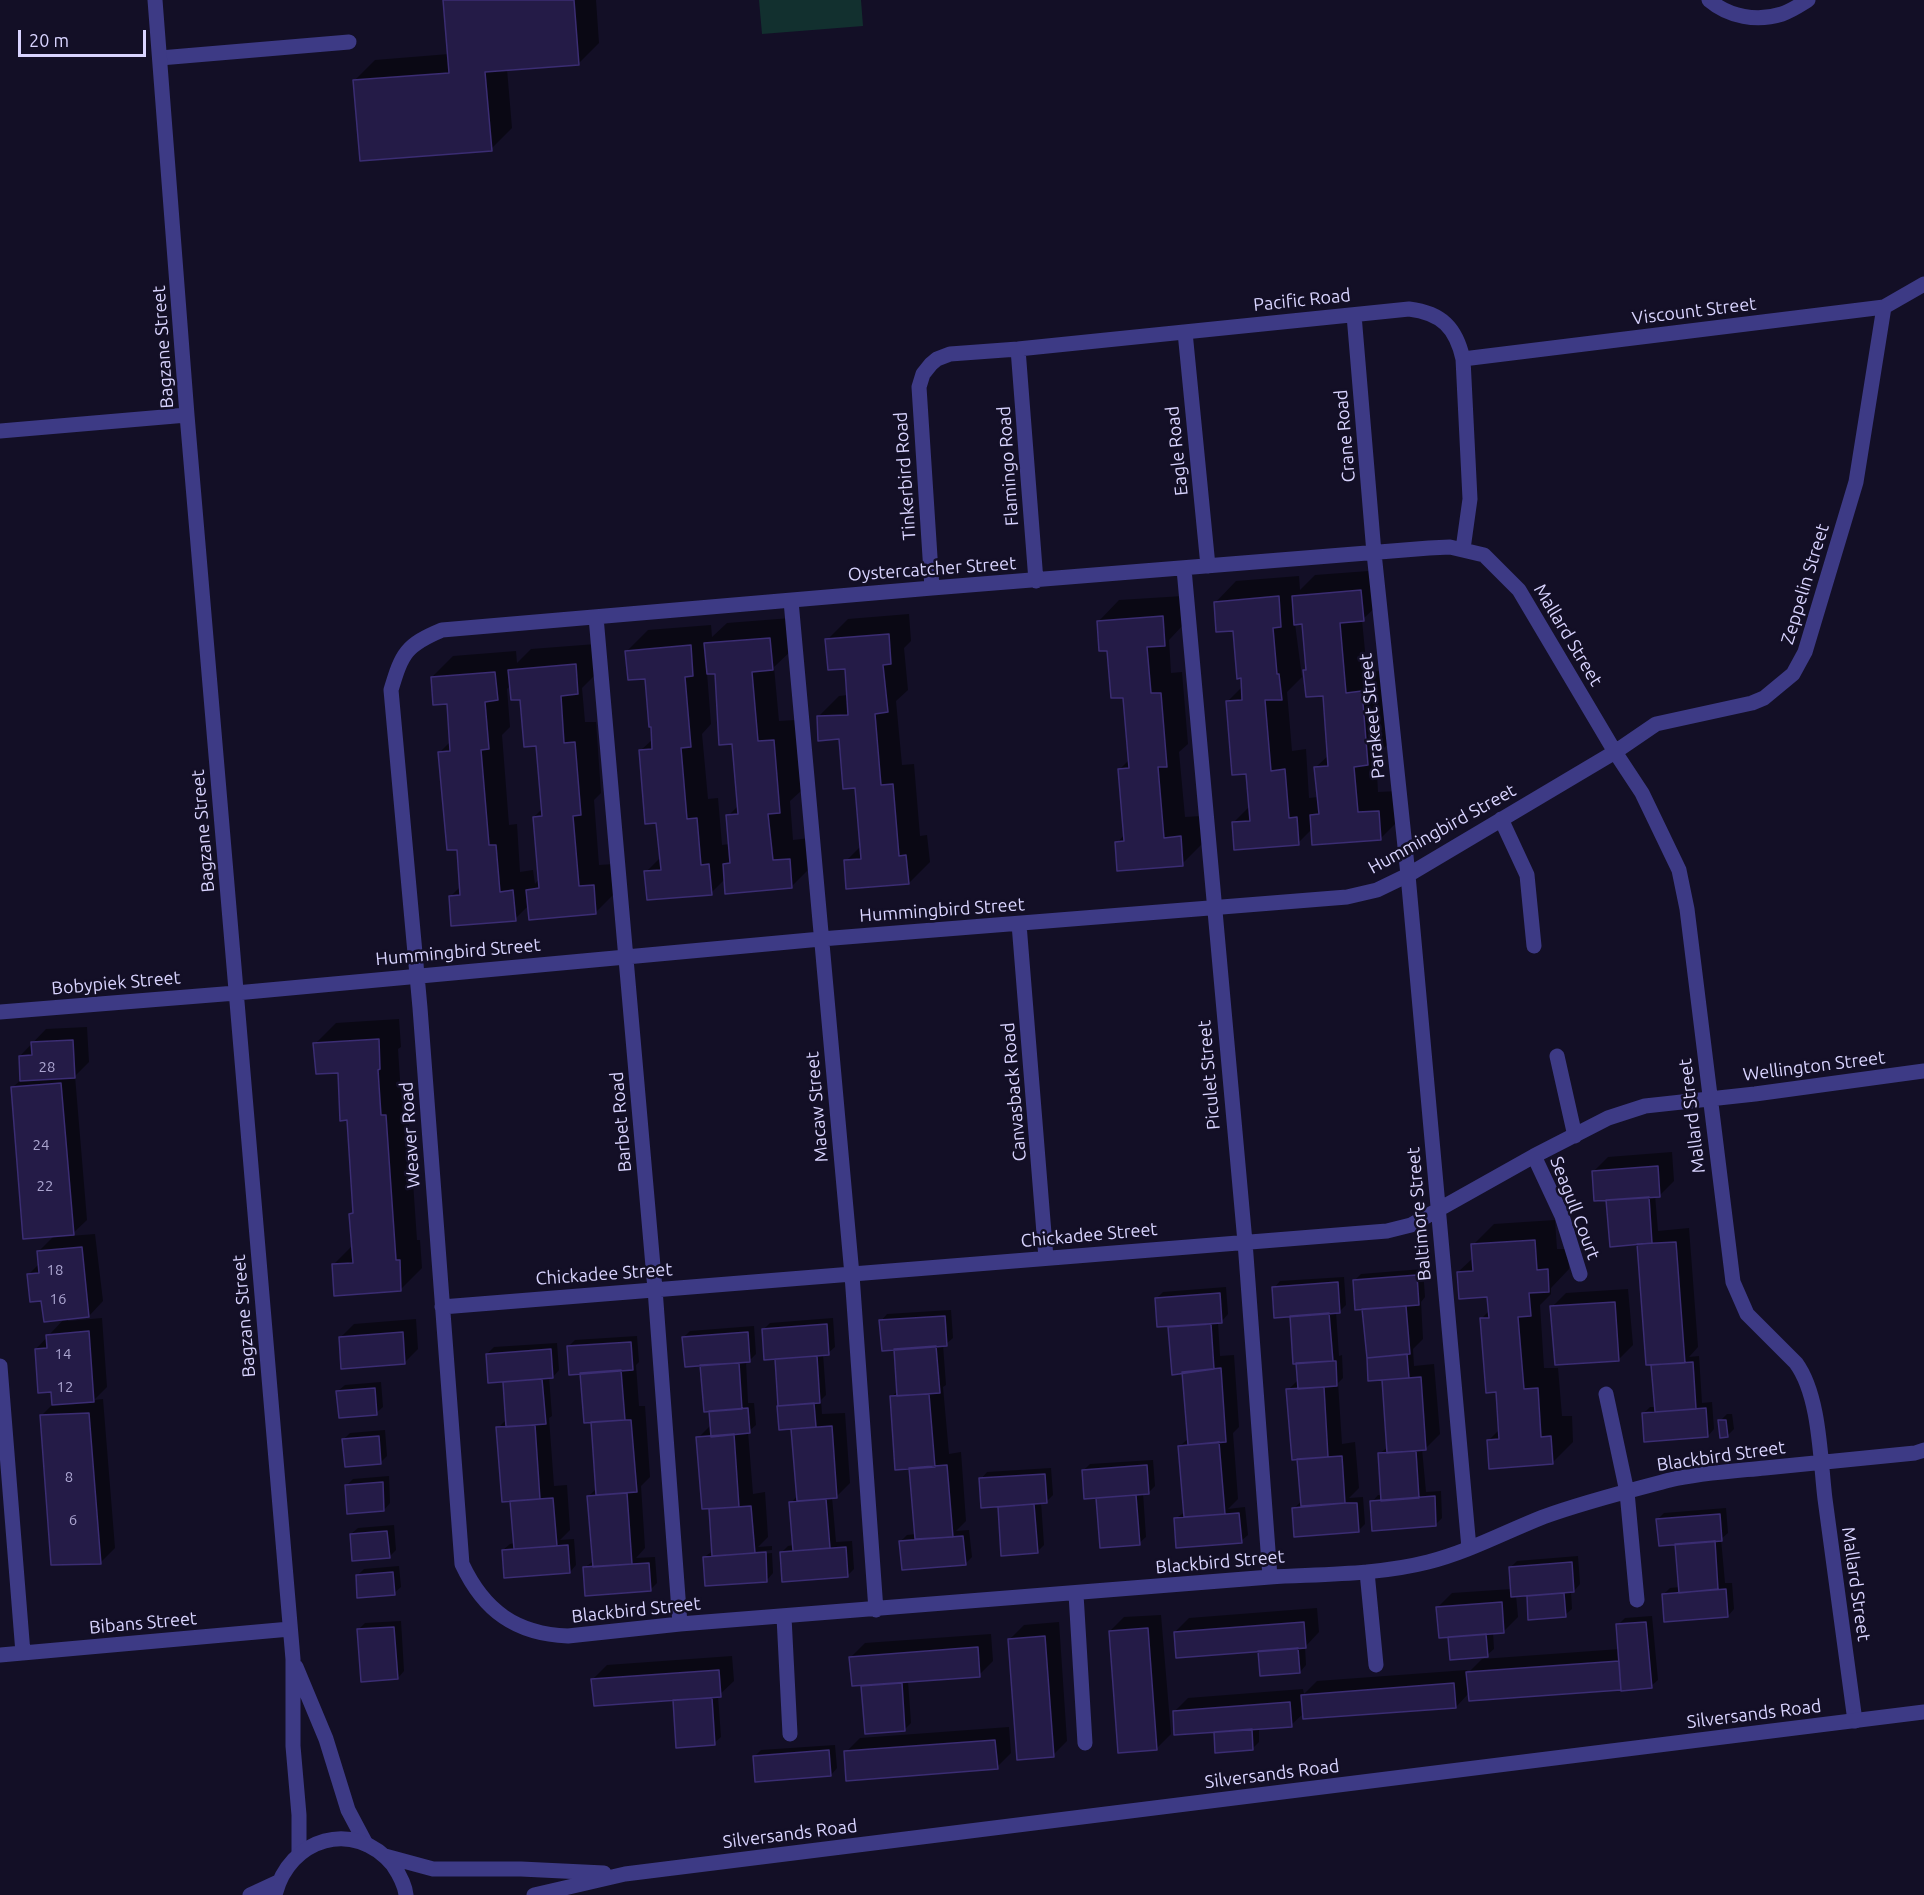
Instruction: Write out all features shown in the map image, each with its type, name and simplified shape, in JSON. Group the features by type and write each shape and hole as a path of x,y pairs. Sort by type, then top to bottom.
{"street":[{"name":"Bagzane Street","path":"155,0 187,416 293,1659 293,1746 299,1815 299,1853"},
{"path":"1709,0 1730,13 1748,18 1767,18 1784,14 1808,0"},
{"path":"160,58 349,42"},
{"name":"Viscount Street","path":"1463,359 1884,307 1924,284"},
{"name":"Zeppelin Street","path":"1615,752 1656,724 1752,703 1764,698 1784,683 1800,664 1856,482 1884,307"},
{"name":"Pacific Road","path":"931,364 950,354 1409,309 1424,311 1437,316 1450,327 1459,342 1463,359 1470,498 1463,549"},
{"name":"Crane Road","path":"1354,315 1374,553"},
{"name":"Eagle Road","path":"1185,332 1208,566"},
{"name":"Flamingo Road","path":"1018,349 1036,581"},
{"name":"Tinkerbird Road","path":"931,364 923,374 919,387 932,588"},
{"path":"0,431 187,416"},
{"name":"Oystercatcher Street","path":"410,648 420,639 442,630 1208,566 1450,547 1463,549"},
{"name":"Mallard Street","path":"1463,549 1484,555 1519,590 1615,752 1642,793 1678,870 1687,909 1733,1282 1747,1314 1796,1363 1812,1392 1855,1721"},
{"name":"Parakeet Street","path":"1374,553 1408,875"},
{"name":"Piculet Street","path":"1184,569 1245,1242 1270,1577"},
{"name":"Macaw Street","path":"791,601 852,1275 876,1610"},
{"name":"Barbet Road","path":"596,617 655,1290 680,1624"},
{"name":"Weaver Road","path":"410,648 399,663 392,690 417,976 462,1564 486,1603 497,1613"},
{"name":"Hummingbird Street","path":"236,993 821,939 1347,897 1377,890 1408,875 1615,752"},
{"path":"1501,819 1527,875 1534,946"},
{"name":"Baltimore Street","path":"1408,875 1469,1548"},
{"name":"Canvasback Road","path":"1019,924 1046,1258"},
{"name":"Bobypiek Street","path":"0,1012 236,993"},
{"path":"1557,1056 1575,1136"},
{"name":"Wellington Street","path":"1710,1099 1924,1071"},
{"name":"Chickadee Street","path":"442,1307 1387,1231 1411,1225 1534,1156 1608,1118 1645,1106 1710,1099"},
{"name":"Seagull Court","path":"1534,1156 1562,1216 1580,1274"},
{"path":"0,1366 23,1653"},
{"path":"1606,1394 1627,1492 1637,1600"},
{"path":"1820,1463 1915,1454 1924,1450"},
{"name":"Blackbird Street","path":"497,1613 531,1632 550,1636 568,1636 680,1624 1270,1577 1367,1572 1425,1563 1543,1518 1673,1479 1820,1463"},
{"path":"1367,1572 1376,1665"},
{"path":"1076,1593 1085,1743"},
{"path":"784,1617 790,1734"},
{"name":"Bibans Street","path":"0,1654 290,1629"},
{"name":"Bagzane Street","path":"293,1659 326,1739 348,1810 366,1844"},
{"name":"Silversands Road","path":"534,1895 625,1874 1924,1712"},
{"path":"250,1895 277,1888 286,1866 299,1853 314,1844 332,1839 349,1839 366,1844 385,1856 398,1872 406,1895"},
{"name":"Silversands Road","path":"385,1856 432,1869 521,1869 625,1874"}],"green space":[{"path":"759,0 861,0 863,26 762,34"}],"building":[{"path":"443,0 574,0 579,65 485,72 492,151 360,161 353,80 449,73"},
{"path":"1361,590 1364,621 1340,623 1346,693 1362,691 1368,765 1354,767 1358,812 1379,811 1381,840 1312,845 1310,815 1319,814 1314,767 1328,766 1323,696 1306,697 1302,624 1294,625 1292,596"},
{"path":"1279,596 1281,627 1273,628 1282,700 1265,700 1271,771 1285,769 1289,818 1297,817 1299,845 1234,850 1232,822 1250,821 1246,774 1232,775 1226,701 1242,700 1241,678 1237,679 1233,631 1216,632 1214,602"},
{"path":"1163,616 1165,646 1147,647 1151,693 1161,693 1167,767 1158,767 1164,838 1181,836 1183,866 1117,871 1115,842 1124,841 1118,769 1129,768 1123,698 1111,698 1107,651 1099,651 1097,621"},
{"path":"889,634 891,664 883,665 888,712 875,714 881,785 893,784 899,856 906,855 909,884 846,889 844,860 861,859 855,788 843,789 839,739 818,741 817,716 848,715 845,669 828,670 825,639"},
{"path":"770,638 773,670 752,672 758,741 774,740 780,813 768,814 773,860 790,859 792,888 725,894 723,864 730,863 726,815 738,814 732,744 719,745 715,674 707,674 704,643"},
{"path":"691,645 693,676 685,677 691,747 681,748 687,819 697,818 701,865 709,864 712,895 647,900 644,871 661,870 656,823 645,824 639,750 652,749 651,727 649,727 645,679 628,680 625,651"},
{"path":"576,664 578,694 561,696 564,743 575,742 581,815 573,816 579,886 594,885 596,914 529,920 526,890 539,888 533,817 542,816 536,746 524,747 520,700 511,700 508,670"},
{"path":"495,672 498,700 485,702 489,749 481,750 489,845 496,845 500,892 513,890 516,921 451,926 449,896 460,895 457,850 447,850 438,752 450,751 447,704 433,705 431,677"},
{"path":"379,1039 380,1069 378,1070 381,1115 386,1115 396,1260 400,1260 401,1291 334,1296 332,1264 353,1263 349,1214 353,1213 347,1120 340,1121 338,1073 316,1074 313,1043"},
{"path":"73,1040 75,1078 20,1081 19,1056 32,1055 31,1042"},
{"path":"61,1083 74,1235 23,1239 11,1087"},
{"path":"1658,1166 1660,1197 1594,1201 1592,1171"},
{"path":"1649,1197 1652,1243 1610,1247 1606,1200"},
{"path":"1535,1240 1537,1270 1548,1269 1549,1292 1529,1293 1531,1316 1518,1317 1524,1389 1538,1388 1541,1437 1551,1436 1553,1464 1489,1469 1487,1440 1499,1439 1496,1392 1486,1393 1480,1318 1489,1318 1487,1297 1459,1299 1457,1272 1473,1271 1471,1244"},
{"path":"1676,1242 1685,1363 1646,1365 1637,1244"},
{"path":"82,1247 89,1317 44,1322 41,1301 30,1302 27,1274 39,1273 37,1251"},
{"path":"1417,1275 1419,1305 1355,1310 1353,1280"},
{"path":"1338,1282 1340,1313 1274,1318 1272,1287"},
{"path":"1220,1293 1222,1323 1157,1327 1155,1298"},
{"path":"1615,1302 1619,1361 1555,1365 1550,1306"},
{"path":"1406,1306 1410,1354 1367,1358 1362,1309"},
{"path":"1329,1313 1333,1361 1293,1364 1290,1316"},
{"path":"945,1316 947,1346 882,1351 879,1320"},
{"path":"827,1324 829,1355 764,1360 762,1329"},
{"path":"1211,1324 1214,1369 1172,1375 1168,1327"},
{"path":"89,1331 94,1402 52,1405 51,1392 38,1393 35,1349 47,1348 46,1335"},
{"path":"403,1332 405,1364 341,1369 339,1337"},
{"path":"748,1332 750,1362 685,1367 682,1337"},
{"path":"631,1342 633,1370 569,1375 567,1346"},
{"path":"936,1346 940,1393 897,1396 894,1349"},
{"path":"551,1349 553,1378 488,1383 486,1354"},
{"path":"1407,1354 1409,1378 1368,1381 1367,1358"},
{"path":"817,1356 820,1403 778,1406 775,1359"},
{"path":"1336,1361 1337,1386 1298,1389 1296,1363"},
{"path":"1693,1362 1696,1409 1655,1412 1651,1365"},
{"path":"739,1363 742,1409 704,1412 700,1365"},
{"path":"1221,1368 1226,1442 1188,1445 1182,1372"},
{"path":"621,1370 625,1420 584,1423 580,1373"},
{"path":"1421,1377 1426,1450 1387,1453 1382,1380"},
{"path":"542,1379 546,1424 506,1427 503,1382"},
{"path":"1324,1387 1328,1457 1292,1460 1286,1389"},
{"path":"375,1388 377,1415 339,1418 336,1391"},
{"path":"929,1394 935,1467 895,1470 890,1396"},
{"path":"814,1403 816,1427 779,1430 777,1406"},
{"path":"748,1408 750,1433 711,1437 709,1411"},
{"path":"1706,1408 1708,1437 1644,1442 1642,1413"},
{"path":"89,1413 101,1564 51,1565 40,1415"},
{"path":"631,1420 637,1492 596,1495 591,1422"},
{"path":"1718,1420 1726,1420 1728,1437 1720,1438"},
{"path":"535,1425 540,1499 502,1502 496,1427"},
{"path":"832,1426 837,1498 797,1501 791,1429"},
{"path":"734,1434 739,1507 702,1509 696,1437"},
{"path":"379,1436 381,1464 345,1467 342,1439"},
{"path":"1219,1442 1225,1514 1184,1517 1178,1446"},
{"path":"1416,1451 1419,1498 1381,1501 1378,1453"},
{"path":"1342,1456 1345,1503 1301,1506 1297,1459"},
{"path":"947,1465 953,1537 915,1539 909,1468"},
{"path":"1147,1465 1149,1494 1084,1499 1082,1470"},
{"path":"1045,1474 1047,1503 981,1508 979,1478"},
{"path":"383,1482 384,1511 347,1514 345,1485"},
{"path":"627,1493 632,1564 593,1567 587,1496"},
{"path":"1136,1495 1140,1545 1100,1548 1096,1498"},
{"path":"1435,1496 1436,1526 1372,1531 1370,1501"},
{"path":"553,1498 557,1546 514,1549 510,1501"},
{"path":"826,1499 830,1548 793,1551 789,1502"},
{"path":"1357,1503 1359,1532 1294,1537 1292,1508"},
{"path":"1034,1504 1038,1553 1001,1556 998,1507"},
{"path":"751,1506 755,1553 712,1556 709,1509"},
{"path":"1239,1513 1242,1543 1176,1548 1174,1518"},
{"path":"1720,1514 1722,1541 1659,1546 1656,1519"},
{"path":"387,1531 390,1558 352,1561 350,1534"},
{"path":"963,1536 966,1565 902,1570 899,1541"},
{"path":"1715,1541 1718,1589 1679,1593 1675,1544"},
{"path":"568,1545 570,1573 504,1578 502,1550"},
{"path":"846,1547 848,1577 782,1582 780,1552"},
{"path":"766,1552 767,1582 705,1586 703,1557"},
{"path":"1572,1562 1574,1592 1511,1597 1509,1567"},
{"path":"649,1563 651,1591 585,1596 583,1567"},
{"path":"393,1572 395,1595 357,1598 356,1575"},
{"path":"1726,1589 1728,1617 1664,1622 1662,1594"},
{"path":"1564,1593 1566,1617 1528,1620 1527,1596"},
{"path":"1502,1602 1504,1633 1439,1638 1436,1607"},
{"path":"1304,1622 1306,1648 1176,1658 1174,1632"},
{"path":"1646,1622 1652,1688 1621,1691 1616,1624"},
{"path":"394,1627 398,1679 361,1682 357,1629"},
{"path":"1148,1628 1157,1750 1118,1753 1109,1631"},
{"path":"1486,1634 1488,1657 1450,1660 1448,1637"},
{"path":"1045,1636 1054,1757 1017,1760 1008,1639"},
{"path":"978,1647 980,1677 852,1686 849,1657"},
{"path":"1298,1648 1300,1673 1260,1676 1258,1651"},
{"path":"1619,1661 1621,1690 1469,1701 1466,1672"},
{"path":"719,1670 721,1697 594,1706 591,1679"},
{"path":"902,1683 905,1731 865,1734 861,1686"},
{"path":"1454,1683 1456,1708 1303,1719 1301,1695"},
{"path":"712,1698 715,1745 676,1748 673,1700"},
{"path":"1290,1702 1292,1727 1174,1735 1173,1711"},
{"path":"1252,1729 1253,1750 1215,1753 1214,1732"},
{"path":"995,1740 998,1769 846,1781 844,1751"},
{"path":"829,1750 831,1776 755,1782 753,1756"}]}
